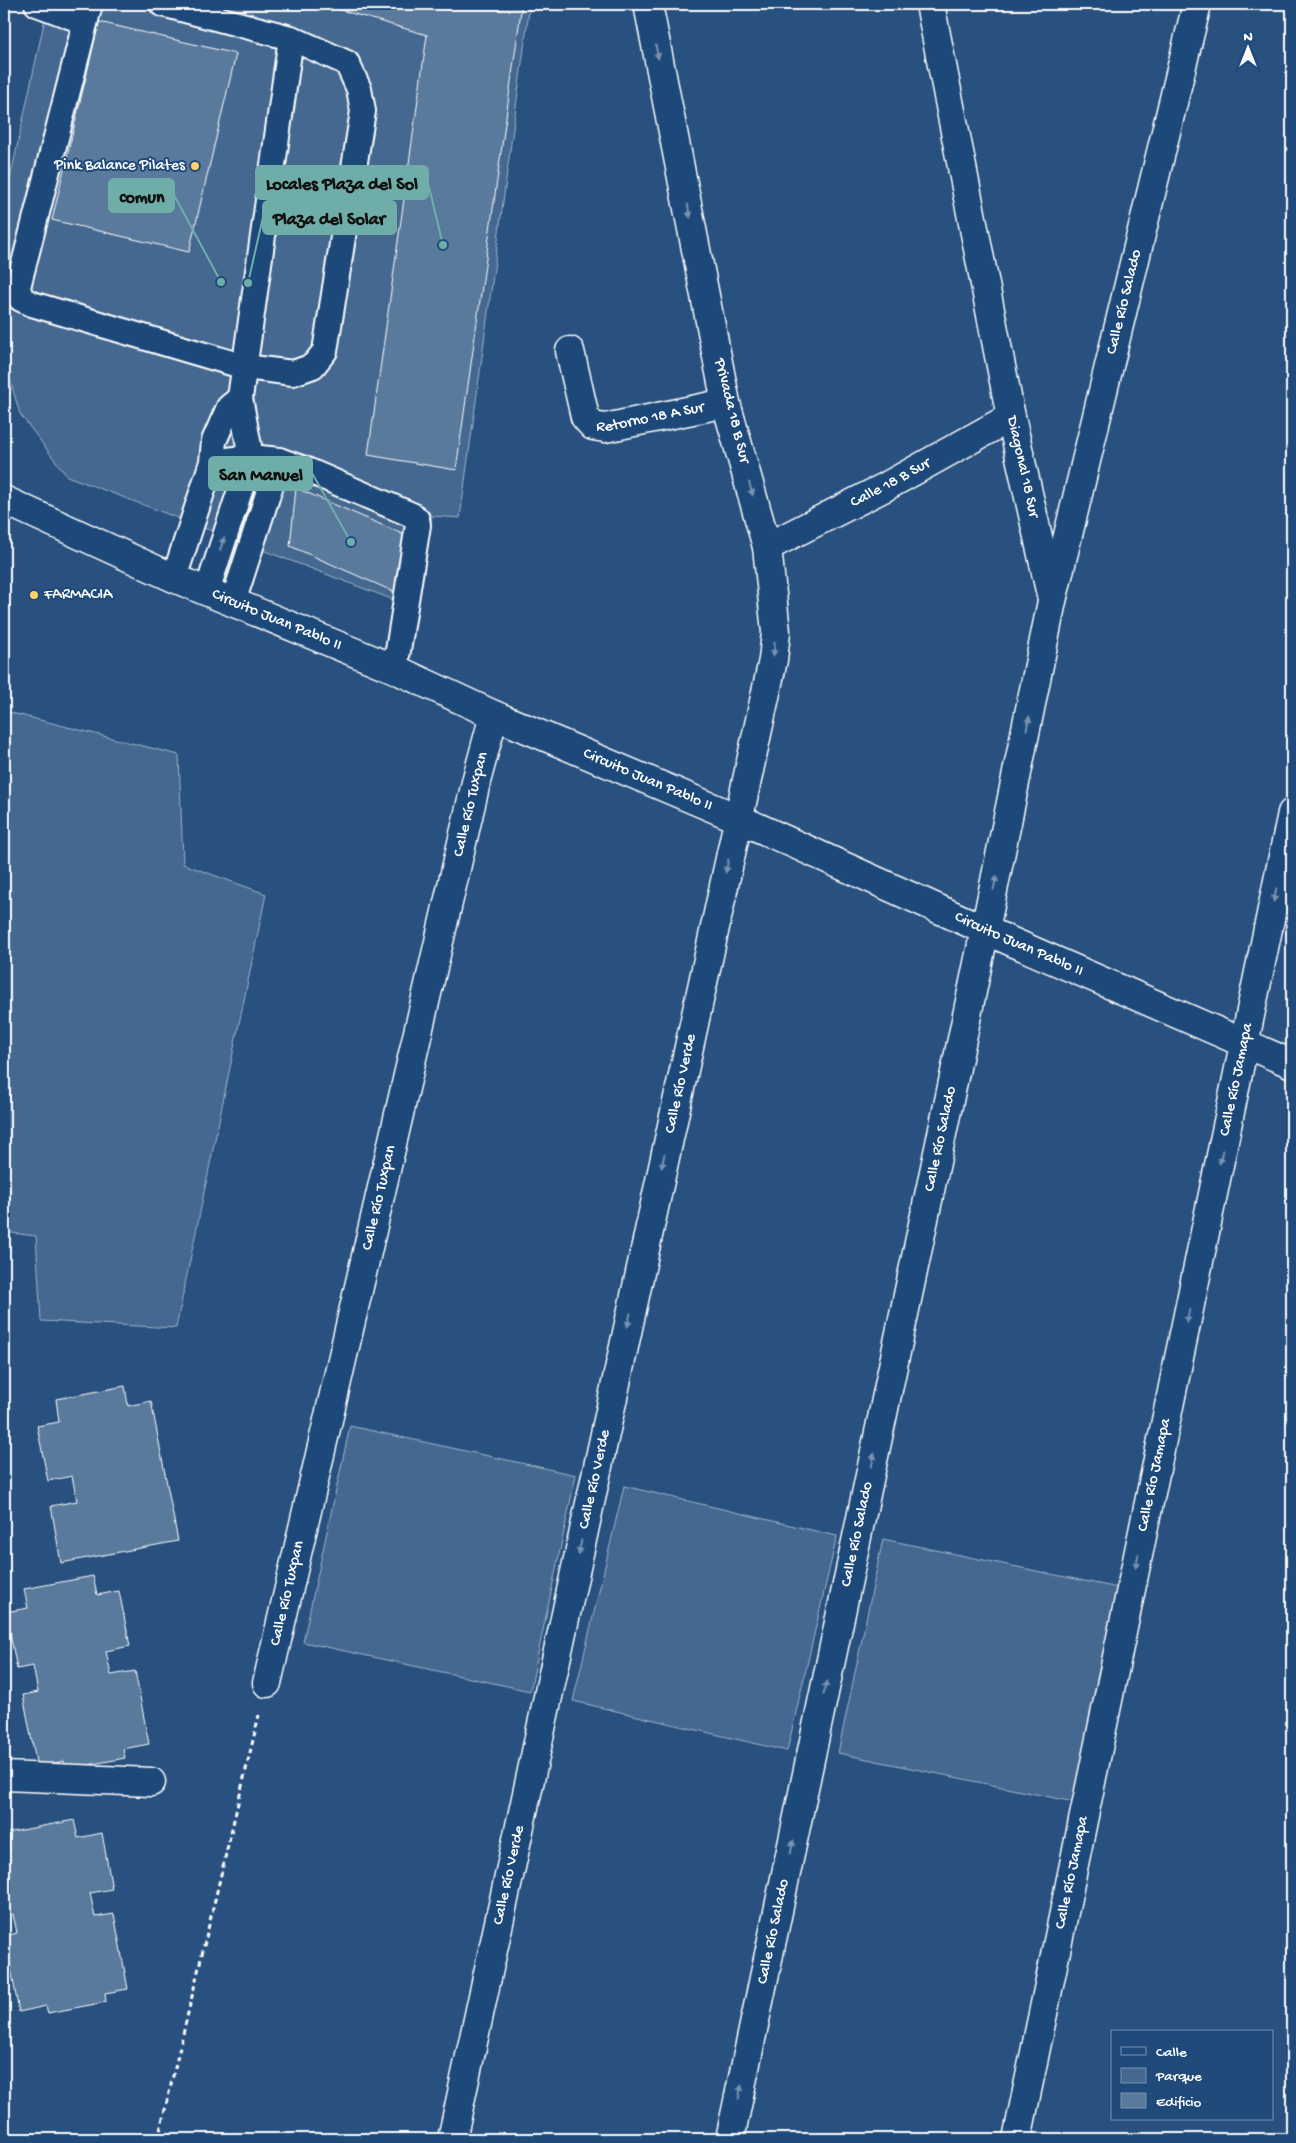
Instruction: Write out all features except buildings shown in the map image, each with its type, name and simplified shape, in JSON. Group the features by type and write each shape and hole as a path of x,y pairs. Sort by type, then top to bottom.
{"street":[{"name":"Privada 18 B Sur","path":"648,4 726,403 767,548 776,632 773,660 737,818"},
{"name":"Diagonal 18 Sur","path":"930,4 1012,417 1052,601 985,930"},
{"name":"Calle Río Salado","path":"1052,601 1197,4"},
{"name":"Retorno 18 A Sur","path":"570,351 585,417 593,426 605,428 726,403"},
{"name":"Calle 18 B Sur","path":"767,548 885,487 1012,417"},
{"name":"Circuito Juan Pablo II","path":"4,500 174,578 395,669 494,715 737,818 985,930 1292,1064"},
{"name":"Calle Río Tuxpan","path":"267,1683 477,778 494,715"},
{"name":"Calle Río Jamapa","path":"1017,2139 1292,813"},
{"name":"Calle Río Verde","path":"452,2139 737,818"},
{"name":"Calle Río Salado","path":"730,2139 985,930"},
{"path":"4,1776 151,1782"}],"lane":[{"path":"37,4 88,13 18,288 21,299 32,304 245,366 292,373 313,366 325,352 363,111 359,89 347,63 291,38 162,4"},
{"path":"207,591 251,457 240,398 291,38"},
{"path":"174,578 212,462 214,441 229,407 240,398"},
{"path":"212,462 251,457 279,460 412,515 417,519 418,525 395,669"},
{"path":"234,602 279,460"}],"path":[{"path":"158,2139 267,1683"}],"green space":[{"path":"48,4 530,4 460,518 432,516 415,593 410,606 67,476 20,414 4,359 4,207"},
{"path":"4,711 179,755 183,864 266,894 176,1328 41,1321 36,1236 4,1232"},
{"path":"350,1426 576,1475 530,1691 303,1642"},
{"path":"624,1486 837,1536 787,1751 573,1701"},
{"path":"883,1539 1118,1588 1074,1802 838,1753"}],"place":[{"name":"Pink Balance Pilates","path":"195,166"},
{"name":"Locales Plaza del Sol","path":"443,245"},
{"name":"comun","path":"221,282"},
{"name":"Plaza del Solar","path":"248,283"},
{"name":"San Manuel","path":"351,542"},
{"name":"FARMACIA","path":"34,595"}]}
